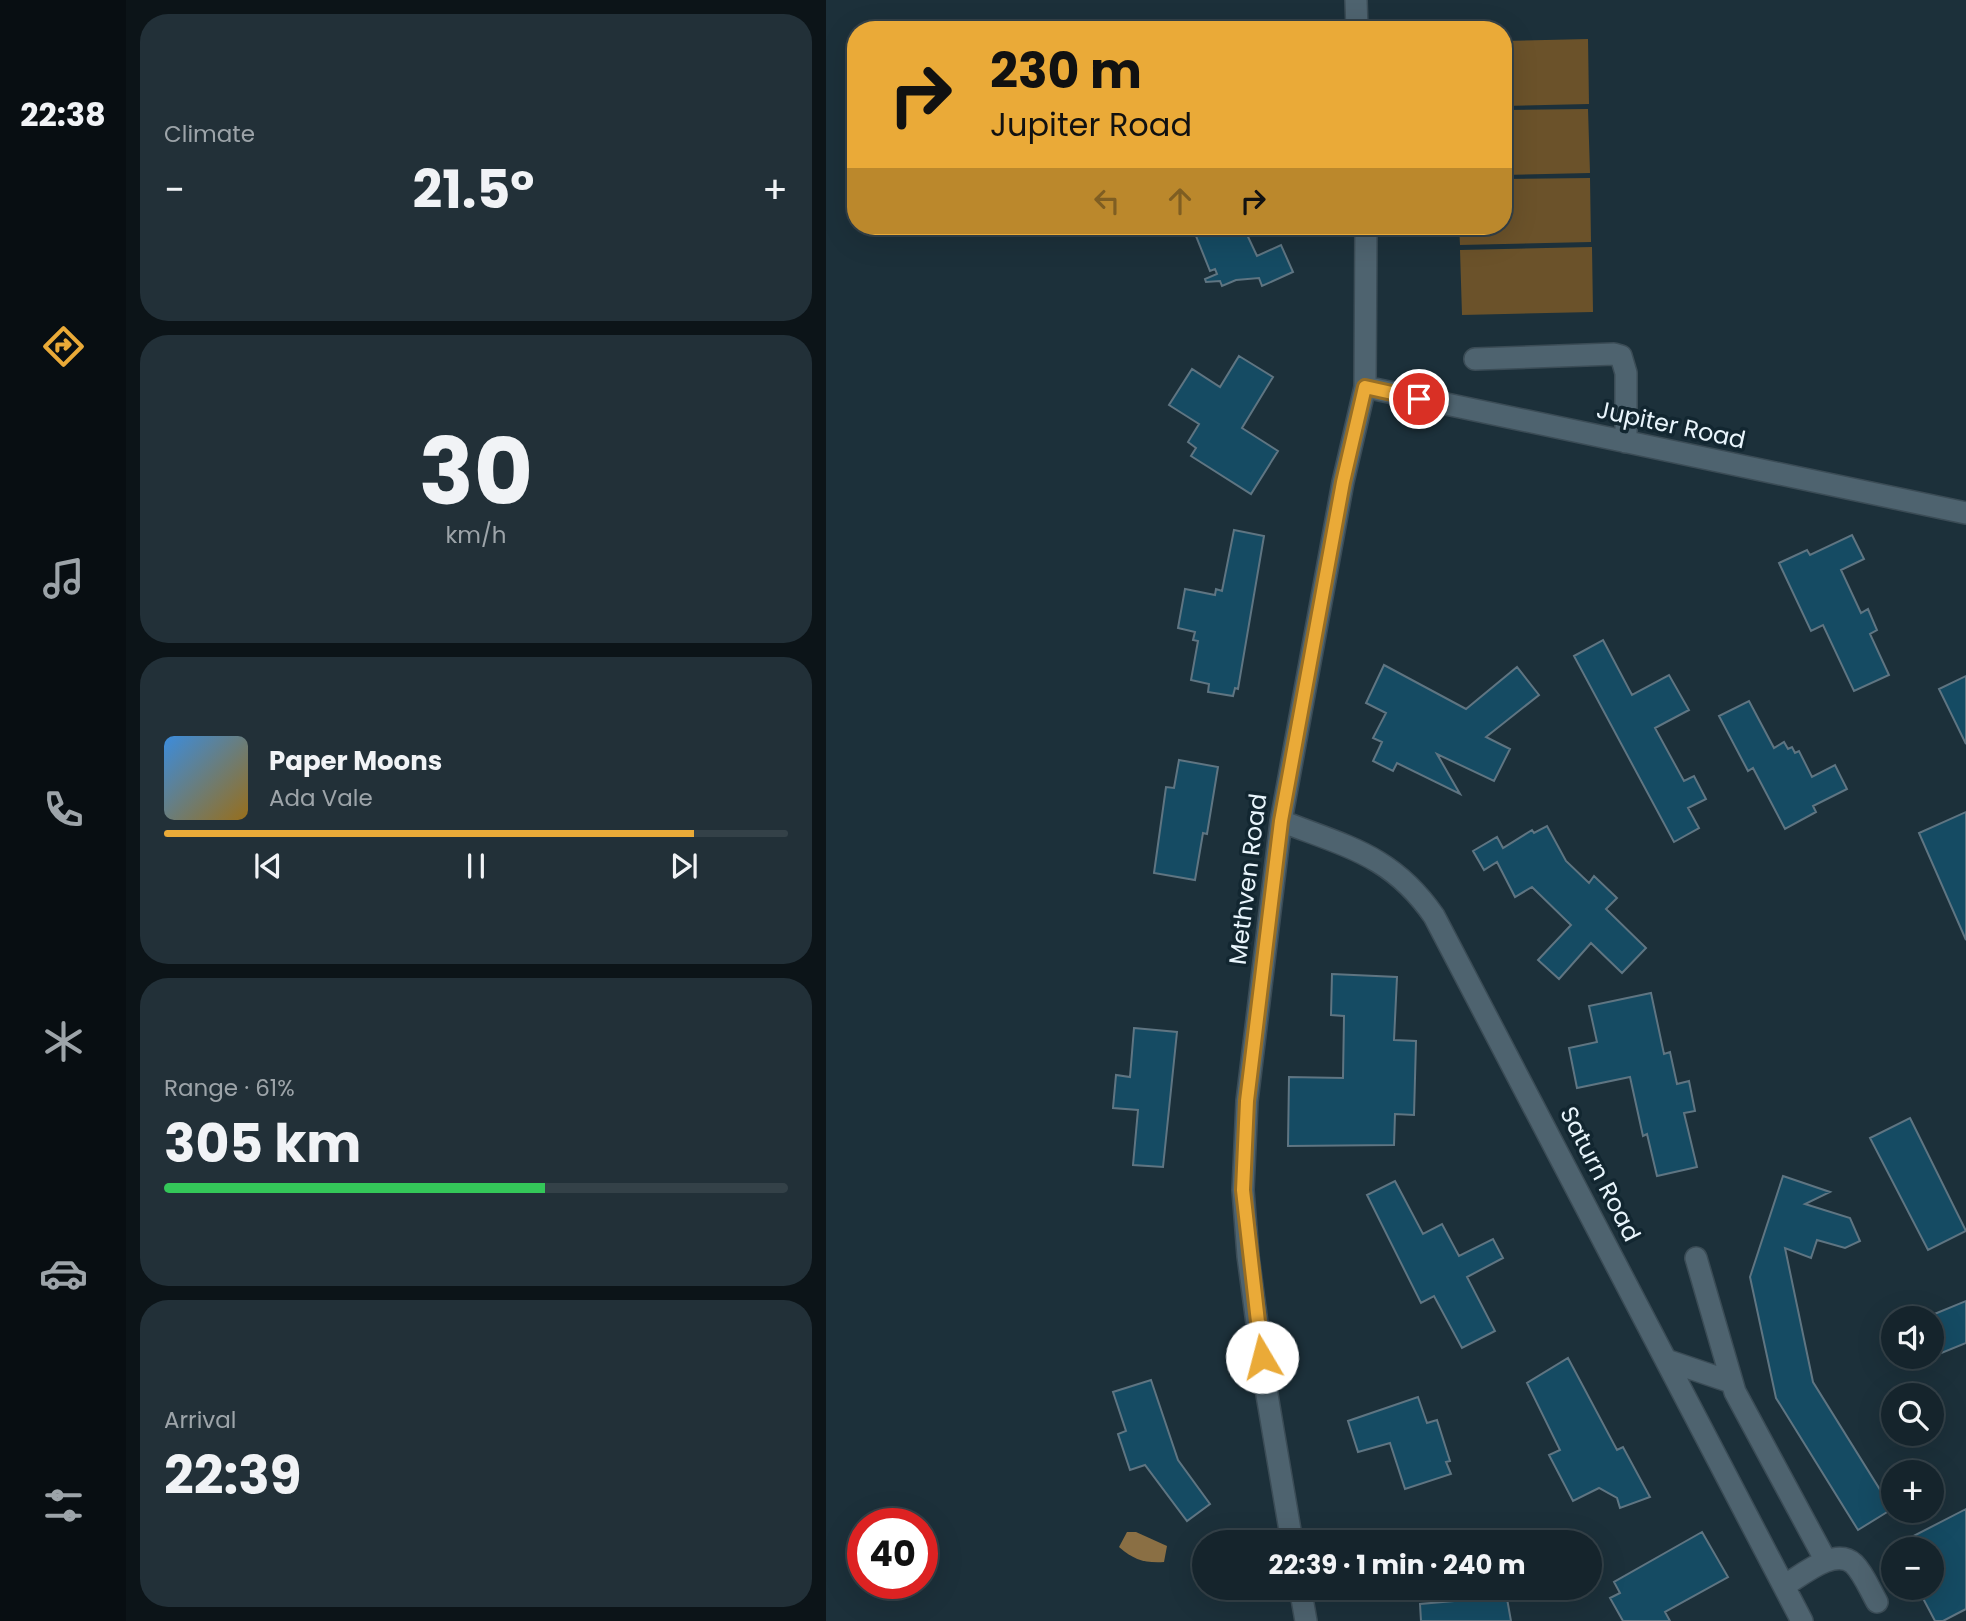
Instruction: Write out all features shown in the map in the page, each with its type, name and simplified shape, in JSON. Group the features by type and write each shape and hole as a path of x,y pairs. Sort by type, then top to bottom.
{"street":[{"path":"1356,0 1357,21"},
{"name":"Methven Road","path":"1290,1530 1265,1383 1248,1256 1243,1190 1247,1101 1281,821 1343,482 1365,387 1366,235"},
{"path":"1475,359 1614,354 1621,356 1626,373 1626,442"},
{"name":"Jupiter Road","path":"1365,387 1966,513"},
{"name":"Saturn Road","path":"1281,821 1369,855 1395,872 1418,893 1451,944 1802,1621"},
{"path":"1696,1258 1731,1382 1826,1561"},
{"path":"1666,1360 1731,1382"},
{"path":"1784,1587 1826,1561 1850,1561 1877,1602"},
{"path":"1302,1600 1306,1621"}],"shaded area":[{"path":"1588,39 1589,104 1512,106 1512,41"},
{"path":"1588,109 1590,173 1512,175 1512,110"},
{"path":"1590,178 1591,242 1460,245 1459,235 1512,235 1512,179"},
{"path":"1592,247 1593,312 1462,315 1460,250"},
{"path":"1127,1532 1136,1532 1167,1546 1164,1562 1140,1560 1119,1547"}],"building":[{"path":"1196,235 1247,235 1257,256 1281,245 1293,272 1262,286 1259,278 1236,280 1222,286 1220,281 1206,282 1205,279 1217,274 1215,269 1210,271"},
{"path":"1239,356 1273,377 1242,428 1278,451 1251,494 1191,456 1196,448 1188,442 1199,424 1169,405 1192,369 1220,387"},
{"path":"1234,530 1264,536 1238,689 1235,688 1233,696 1208,692 1209,684 1191,680 1198,641 1193,640 1195,632 1178,628 1185,589 1215,595 1216,589 1222,591"},
{"path":"1852,535 1864,559 1841,570 1861,613 1868,609 1877,630 1870,634 1889,675 1854,691 1823,625 1811,631 1779,563 1807,550 1810,555"},
{"path":"1603,640 1632,695 1669,675 1689,710 1655,728 1684,781 1694,776 1706,799 1688,808 1699,828 1674,842 1574,656"},
{"path":"1384,665 1466,709 1517,667 1539,695 1486,737 1510,749 1494,781 1437,754 1460,794 1397,763 1393,771 1373,761 1382,742 1373,738 1386,713 1366,703"},
{"path":"1966,676 1966,744 1939,689"},
{"path":"1749,701 1774,748 1784,742 1788,749 1792,747 1795,753 1799,751 1812,777 1835,765 1847,789 1813,806 1816,812 1785,829 1753,768 1748,771 1719,716"},
{"path":"1179,760 1218,767 1207,834 1203,833 1195,880 1154,873 1166,787 1174,788"},
{"path":"1966,812 1966,940 1919,833"},
{"path":"1547,826 1566,861 1589,883 1594,876 1617,898 1606,909 1646,948 1622,973 1591,943 1559,979 1538,960 1571,925 1532,887 1515,897 1497,862 1484,870 1473,851 1497,837 1503,848 1532,830 1534,833"},
{"path":"1332,974 1397,977 1394,1040 1416,1041 1414,1115 1395,1114 1394,1145 1288,1146 1289,1077 1343,1078 1344,1016 1331,1015"},
{"path":"1651,993 1664,1054 1670,1052 1677,1084 1689,1081 1695,1111 1684,1113 1697,1167 1657,1176 1647,1134 1643,1136 1630,1077 1577,1088 1569,1048 1597,1042 1589,1006"},
{"path":"1134,1028 1177,1032 1163,1167 1133,1165 1138,1110 1113,1108 1116,1075 1130,1077"},
{"path":"1910,1118 1966,1231 1928,1250 1870,1138"},
{"path":"1783,1176 1830,1192 1805,1204 1850,1218 1860,1241 1845,1248 1817,1240 1811,1258 1785,1248 1813,1382 1881,1491 1881,1516 1858,1530 1776,1398 1750,1277"},
{"path":"1395,1181 1423,1234 1442,1224 1459,1256 1493,1239 1503,1258 1467,1277 1495,1331 1462,1348 1434,1296 1421,1303 1367,1195"},
{"path":"1966,1301 1966,1343 1944,1352 1944,1310"},
{"path":"1568,1358 1617,1450 1623,1447 1650,1497 1620,1508 1617,1498 1599,1488 1573,1501 1549,1455 1560,1450 1527,1383"},
{"path":"1151,1380 1178,1460 1210,1504 1187,1521 1145,1465 1130,1470 1118,1434 1126,1431 1113,1392"},
{"path":"1418,1397 1427,1423 1437,1420 1450,1461 1446,1462 1451,1474 1405,1489 1390,1443 1358,1452 1348,1421"},
{"path":"1966,1509 1966,1609 1943,1621 1935,1621 1924,1600 1944,1600 1944,1537 1912,1537 1944,1523 1944,1520"},
{"path":"1702,1532 1728,1577 1665,1612 1670,1621 1623,1621 1610,1598 1620,1593 1614,1582"},
{"path":"1507,1600 1511,1621 1421,1621 1420,1604"}],"route":[{"path":"1262,1357 1248,1256 1243,1190 1247,1101 1281,821 1343,482 1365,387 1419,399"}]}
